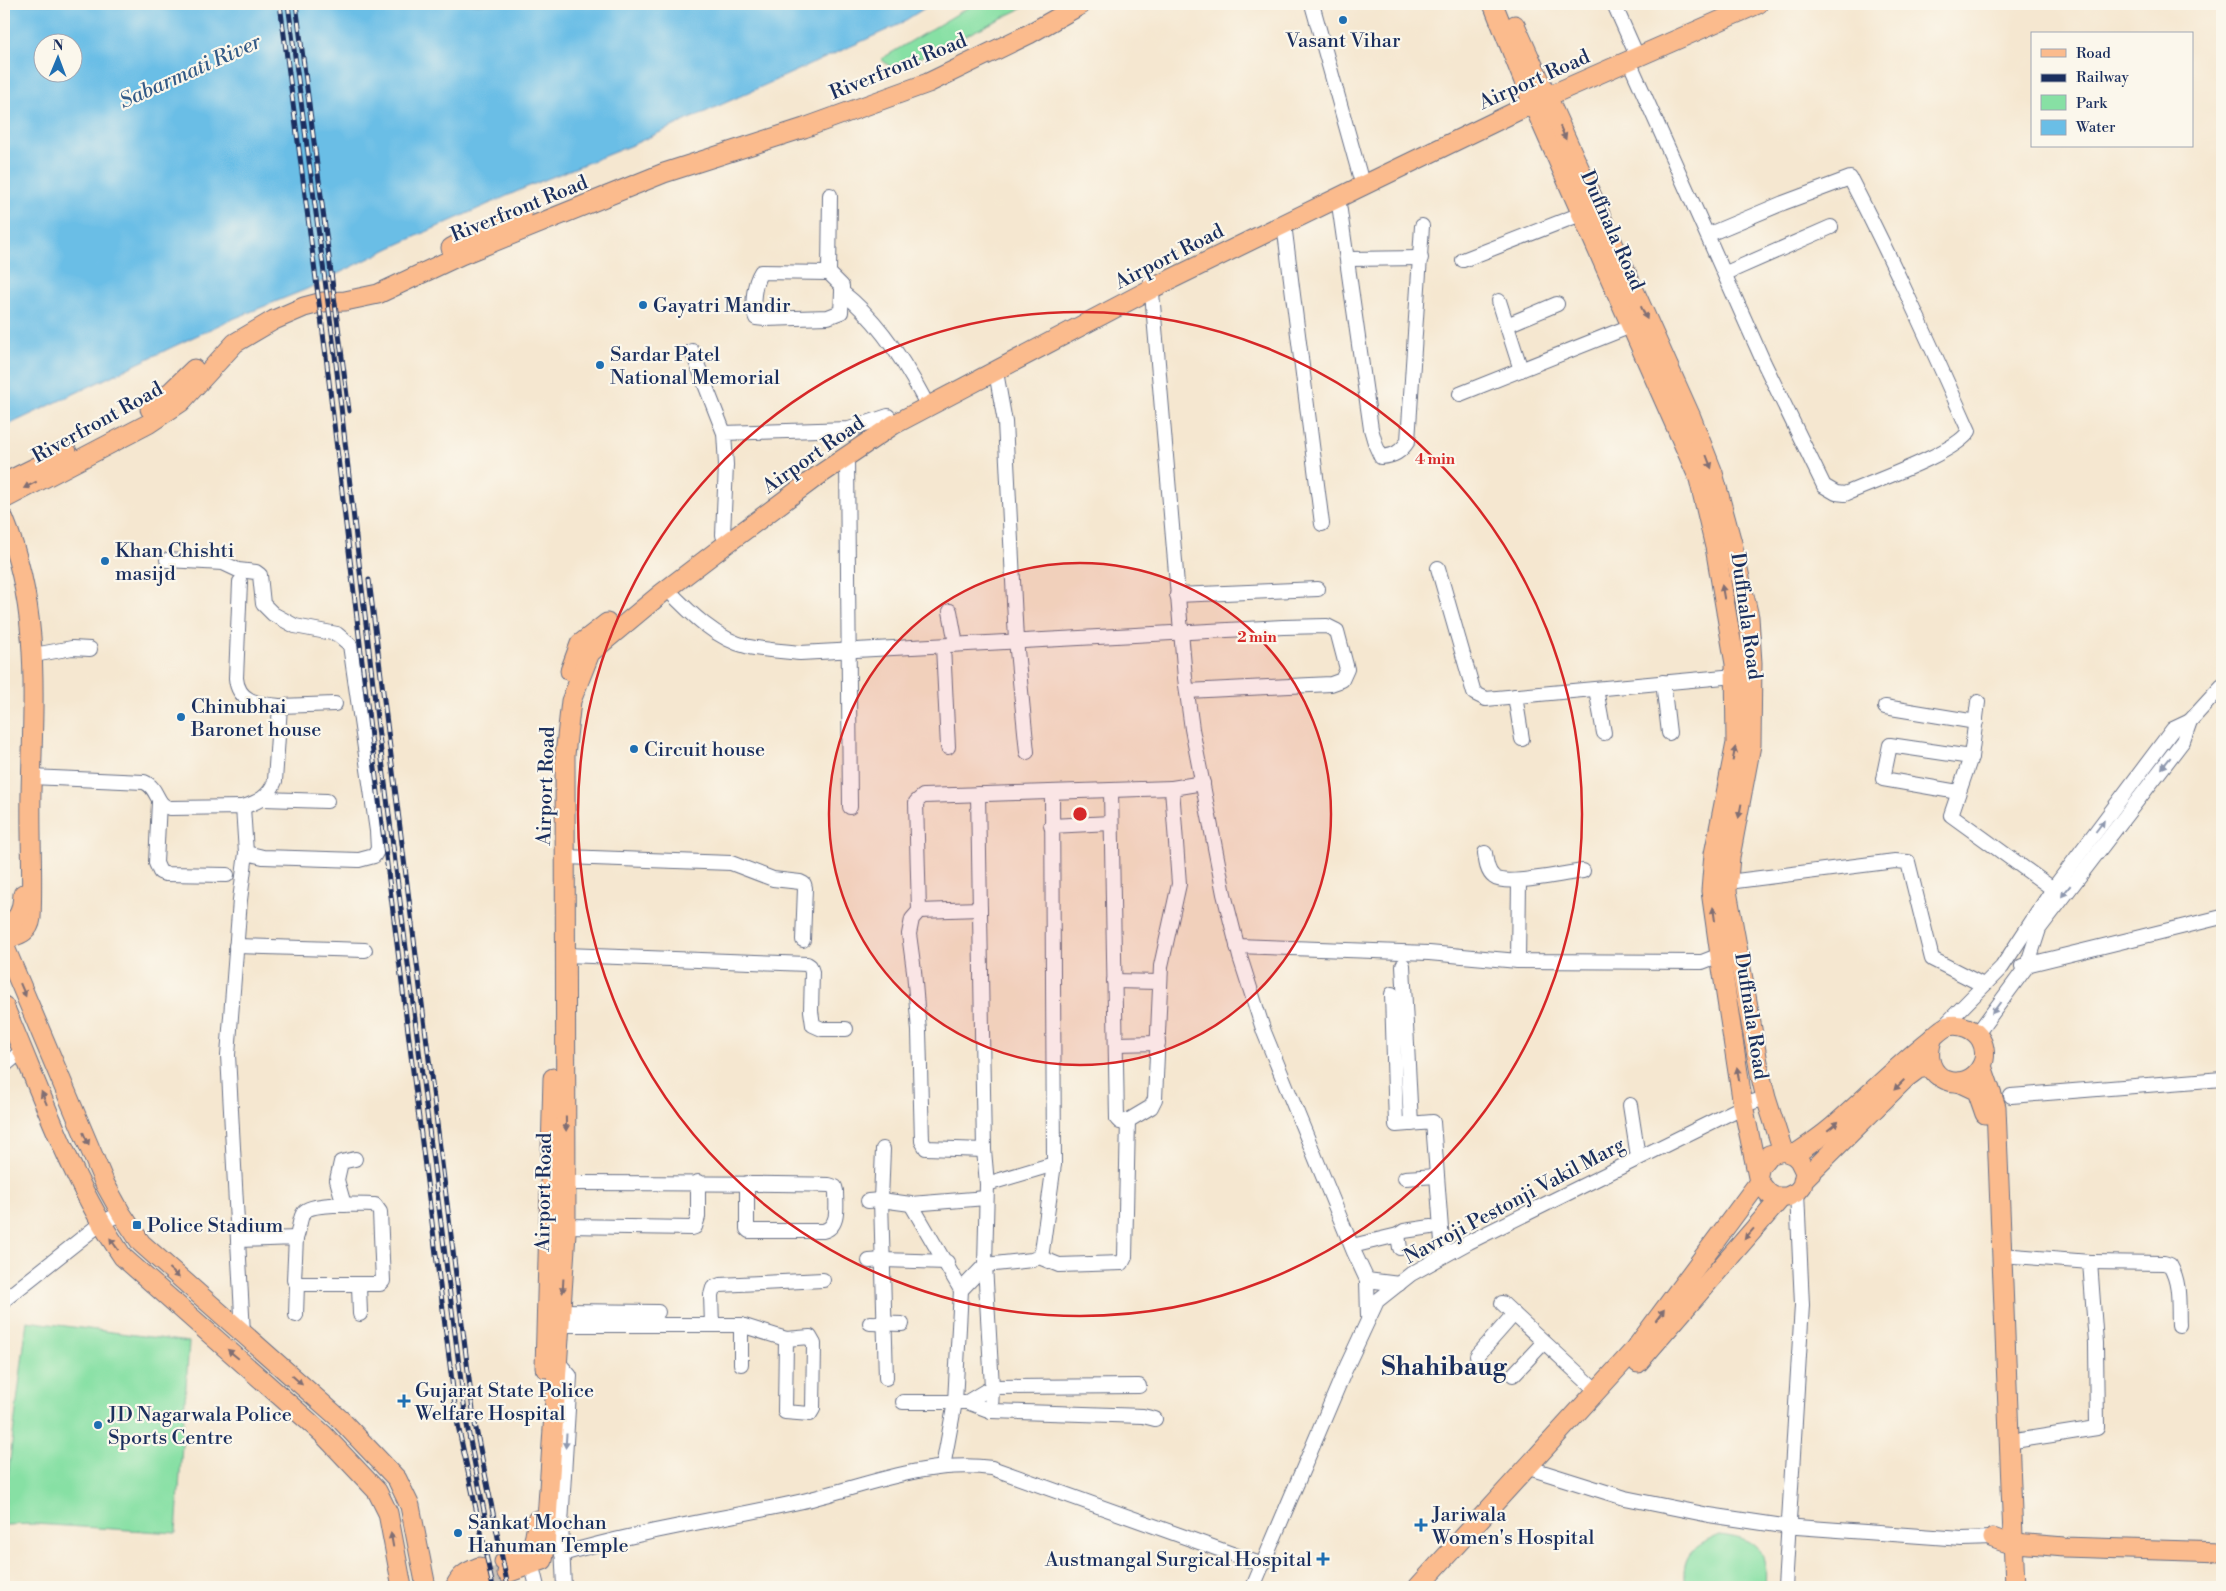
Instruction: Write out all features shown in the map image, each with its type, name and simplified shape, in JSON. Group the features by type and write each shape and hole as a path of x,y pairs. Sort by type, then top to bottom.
{"main road":[{"name":"Riverfront Road","path":"4,484 158,404 213,349 237,329 259,316 313,295 371,286 394,278 475,235 659,162 798,119 909,77 1036,17 1058,4"},
{"name":"Riverfront Road","path":"4,499 148,424 181,402 234,343 274,320 304,307 323,302 362,299 378,294 461,255 664,173 804,128 928,83 1029,34 1082,4"},
{"path":"1493,4 1691,417 1713,473 1732,543 1749,617 1752,663 1751,745 1730,857 1727,891 1766,1098 1789,1153 1803,1165 1794,1189"},
{"path":"1506,4 1538,96"},
{"name":"Airport Road","path":"1631,55 1735,4"},
{"name":"Airport Road","path":"549,1393 552,1362 555,754 559,699 580,644 807,472 888,416 1360,176 1631,55 1758,4"},
{"name":"Airport Road","path":"552,1362 561,1318 567,1183 565,754 571,701 590,653 667,589 812,480 893,424 996,372 1152,283 1284,224 1538,96"},
{"name":"Duffnala Road","path":"1538,96 1581,214 1698,479 1715,547 1735,664 1736,743 1714,854 1711,891 1743,1105 1759,1178"},
{"path":"4,519 13,541 28,597 34,655 30,924 25,932 4,940"},
{"path":"4,550 16,592 20,615 25,682 22,904 20,915 13,922 4,926"},
{"path":"4,945 105,1184 121,1214 141,1243 340,1419 397,1480 410,1506 426,1587"},
{"path":"4,1006 84,1193 100,1224 123,1257 323,1434 377,1492 388,1513 402,1587"},
{"path":"1430,1587 1597,1390 1635,1349 1759,1178 1763,1160 1776,1152 1789,1153 1835,1125 1936,1034 1958,1025 1969,1028 1977,1034 1984,1049 1982,1066 1996,1107 2008,1442 2005,1587"},
{"path":"1936,1034 1928,1050 1928,1060 1937,1076"},
{"path":"1958,1082 1973,1077 1982,1066"},
{"path":"1418,1587 1483,1515 1644,1356 1794,1189 1906,1078 1918,1069 1930,1067 1937,1076 1948,1081 1958,1082 1977,1091 1984,1109 1988,1153 1996,1402 2005,1539 2015,1587"},
{"path":"1759,1178 1768,1193 1794,1189"},
{"path":"549,1393 545,1549 543,1560 532,1566 505,1568 531,1550 536,1534 549,1393"},
{"path":"1404,1587 1461,1521 1483,1515"},
{"path":"2005,1539 2222,1545"},
{"path":"2005,1539 2073,1547 2222,1552"},
{"path":"455,1587 458,1579 464,1573 478,1578"}],"street":[{"path":"1312,4 1360,176"},
{"path":"1614,4 1631,55 1715,254 1726,273 1764,363 1824,486 1836,494 1845,494 1949,449 1966,437 1969,432 1931,345 1890,254 1850,178 1783,203 1708,235"},
{"path":"829,273 830,195"},
{"path":"1338,197 1371,429 1376,446 1382,457 1392,456 1403,450 1408,441 1422,226"},
{"path":"1463,260 1581,214"},
{"path":"1284,224 1322,524"},
{"path":"1726,273 1832,226"},
{"path":"1348,259 1421,258"},
{"path":"761,272 829,273 842,286 842,292 841,312 828,317 756,318 753,311 757,278 761,272"},
{"path":"1152,283 1160,404 1187,691 1192,729 1224,894 1237,946 1264,1032 1367,1280 1368,1321"},
{"path":"842,292 861,307 907,367 923,397"},
{"path":"1499,301 1520,370"},
{"path":"1507,325 1557,304"},
{"path":"1460,394 1631,326"},
{"path":"692,351 724,432 726,465 723,535"},
{"path":"996,372 1005,422 1016,640 1027,752"},
{"path":"724,432 849,429 888,416"},
{"path":"848,456 850,807"},
{"path":"167,560 223,563 238,570 256,572 260,575 263,604 273,614 295,626 337,634 350,645 377,830 378,849 374,856 359,860 263,857 246,853"},
{"path":"1438,568 1474,693 1486,699 1735,676"},
{"path":"240,582 236,678 238,692 248,700 260,704 280,706 335,704"},
{"path":"667,589 719,634 748,646 800,653 1016,640 1327,626 1337,631 1347,668 1342,680 1330,684 1187,691"},
{"path":"1177,595 1318,589"},
{"path":"948,747 950,611"},
{"path":"34,655 72,648 90,648"},
{"path":"1664,682 1668,734"},
{"path":"1936,1034 2002,966 2053,889 2174,729 2190,721 2222,686"},
{"path":"1596,689 1604,733"},
{"path":"1515,696 1522,739"},
{"path":"1978,702 1971,757 1951,815 2053,889"},
{"path":"263,799 272,789 275,781 280,706"},
{"path":"1885,707 1976,722"},
{"path":"1977,1034 2027,966 2039,929 2183,741 2190,721"},
{"path":"1958,792 1884,779 1890,745 1971,757"},
{"path":"31,776 144,782 153,788 163,807 170,808 243,807 263,799 327,801"},
{"path":"984,1150 926,1148 923,1146 919,1031 909,934 912,919 919,911 916,802 923,796 1111,791 1172,788 1204,783"},
{"path":"1111,791 1117,1119 1124,1123 1154,1103 1160,966 1178,884 1172,788"},
{"path":"1040,1257 1054,1164 1052,792"},
{"path":"978,794 986,1191 985,1265 992,1387 991,1411"},
{"path":"159,802 156,863 160,872 165,874 227,875"},
{"path":"243,807 246,853 240,900 228,1055 243,1334"},
{"path":"1052,826 1111,823"},
{"path":"1485,852 1486,863 1494,877 1502,881 1518,881 1583,871"},
{"path":"565,857 731,863 772,879 800,882 804,884 805,888 803,940"},
{"path":"1728,882 1895,861 1908,862 1932,959 1984,985"},
{"path":"1518,881 1518,961"},
{"path":"919,911 980,908"},
{"path":"2002,966 2027,966 2222,917"},
{"path":"236,946 365,950"},
{"path":"1237,946 1430,953 1518,961 1702,962 1720,955"},
{"path":"565,955 807,964 812,972 811,1011 813,1025 822,1029 846,1030"},
{"path":"1402,965 1410,1124"},
{"path":"1114,981 1159,982"},
{"path":"1392,994 1396,1125 1433,1122 1444,1256"},
{"path":"1116,1044 1158,1043"},
{"path":"4,1066 23,1050"},
{"path":"2011,1096 2222,1079"},
{"name":"Navroji Pestonji Vakil Marg","path":"1253,1587 1377,1301 1399,1284 1444,1256 1533,1208 1743,1105 1766,1098"},
{"path":"1630,1105 1638,1157"},
{"path":"962,1290 985,1265 1032,1260 1040,1257 1059,1266 1122,1263 1125,1257 1128,1120"},
{"path":"883,1149 875,1200 876,1260 885,1323 886,1378"},
{"path":"344,1205 337,1180 341,1162 355,1159"},
{"path":"875,1200 911,1204 986,1191 1054,1164"},
{"path":"1405,1178 1437,1176"},
{"path":"567,1183 698,1182 747,1183 830,1185 836,1191 835,1223 830,1230 822,1231 749,1231 747,1229 747,1183"},
{"path":"566,1229 695,1227 698,1218 698,1182"},
{"path":"1786,1587 1802,1305 1794,1189"},
{"path":"911,1204 962,1290 961,1402 943,1467"},
{"path":"296,1315 297,1284 294,1280 296,1238 305,1211 310,1208 344,1205 375,1205 380,1212 383,1281 376,1285 297,1284"},
{"path":"4,1300 100,1224 121,1214"},
{"path":"1352,1246 1399,1242 1404,1231 1431,1228"},
{"path":"566,1229 648,1234"},
{"path":"238,1240 296,1238"},
{"path":"2001,1255 2090,1262 2164,1263 2170,1265 2175,1273 2178,1285 2179,1325"},
{"path":"876,1260 947,1262"},
{"path":"2008,1442 2097,1428 2096,1343 2090,1262"},
{"path":"712,1325 710,1295 713,1288 720,1285 823,1280"},
{"path":"1367,1280 1399,1284"},
{"path":"360,1285 360,1314"},
{"path":"1502,1303 1597,1390"},
{"path":"561,1318 658,1312"},
{"path":"1477,1356 1514,1314"},
{"path":"561,1318 741,1325 786,1339 810,1338 813,1340 814,1409 810,1414 785,1412 786,1339"},
{"path":"870,1323 902,1324"},
{"path":"741,1325 741,1364"},
{"path":"1513,1376 1544,1342"},
{"path":"552,1362 570,1376 561,1524 564,1587"},
{"path":"961,1402 992,1387 1139,1386"},
{"path":"903,1402 961,1402 991,1411 1143,1416 1155,1419"},
{"path":"562,1554 804,1501 906,1474 967,1464 992,1468 1262,1565"},
{"path":"1531,1469 1625,1498 1709,1515 1789,1527 1962,1539 2005,1539"},
{"path":"532,1566 537,1587"}],"green space":[{"path":"974,4 1031,4 894,70 881,59"},
{"name":"JD Nagarwala Police Sports Centre","path":"27,1321 189,1342 176,1533 35,1524 4,1525 4,1508"},
{"path":"1719,1535 1742,1539 1757,1548 1764,1563 1766,1574 1765,1587 1685,1587 1685,1567 1690,1554 1702,1543"}],"water":[{"name":"Sabarmati River","path":"4,4 931,4 898,25 632,145 527,187 390,248 307,289 223,323 4,427"}],"tunnel":[{"path":"482,1581 507,1573"}],"railway":[{"path":"280,4 326,356 371,737 457,1421 493,1587"},
{"path":"288,4 335,355 379,736 466,1420 486,1521"},
{"path":"296,4 349,411"},
{"path":"369,580 474,1419 508,1587"}],"place":[{"name":"Vasant Vihar","path":"1343,20"},
{"name":"Gayatri Mandir","path":"643,305"},
{"name":"Sardar Patel National Memorial","path":"600,365"},
{"name":"Khan Chishti masijd","path":"105,561"},
{"name":"Chinubhai Baronet house","path":"181,717"},
{"name":"Circuit house","path":"634,749"},
{"name":"Police Stadium","path":"137,1225"},
{"name":"Gujarat State Police Welfare Hospital","path":"404,1401"},
{"name":"JD Nagarwala Police Sports Centre","path":"98,1425"},
{"name":"Jariwala Women's Hospital","path":"1421,1525"},
{"name":"Sankat Mochan Hanuman Temple","path":"458,1533"},
{"name":"Austmangal Surgical Hospital","path":"1323,1559"}],"district":[{"name":"Shahibaug","path":"1444,1366"}]}
